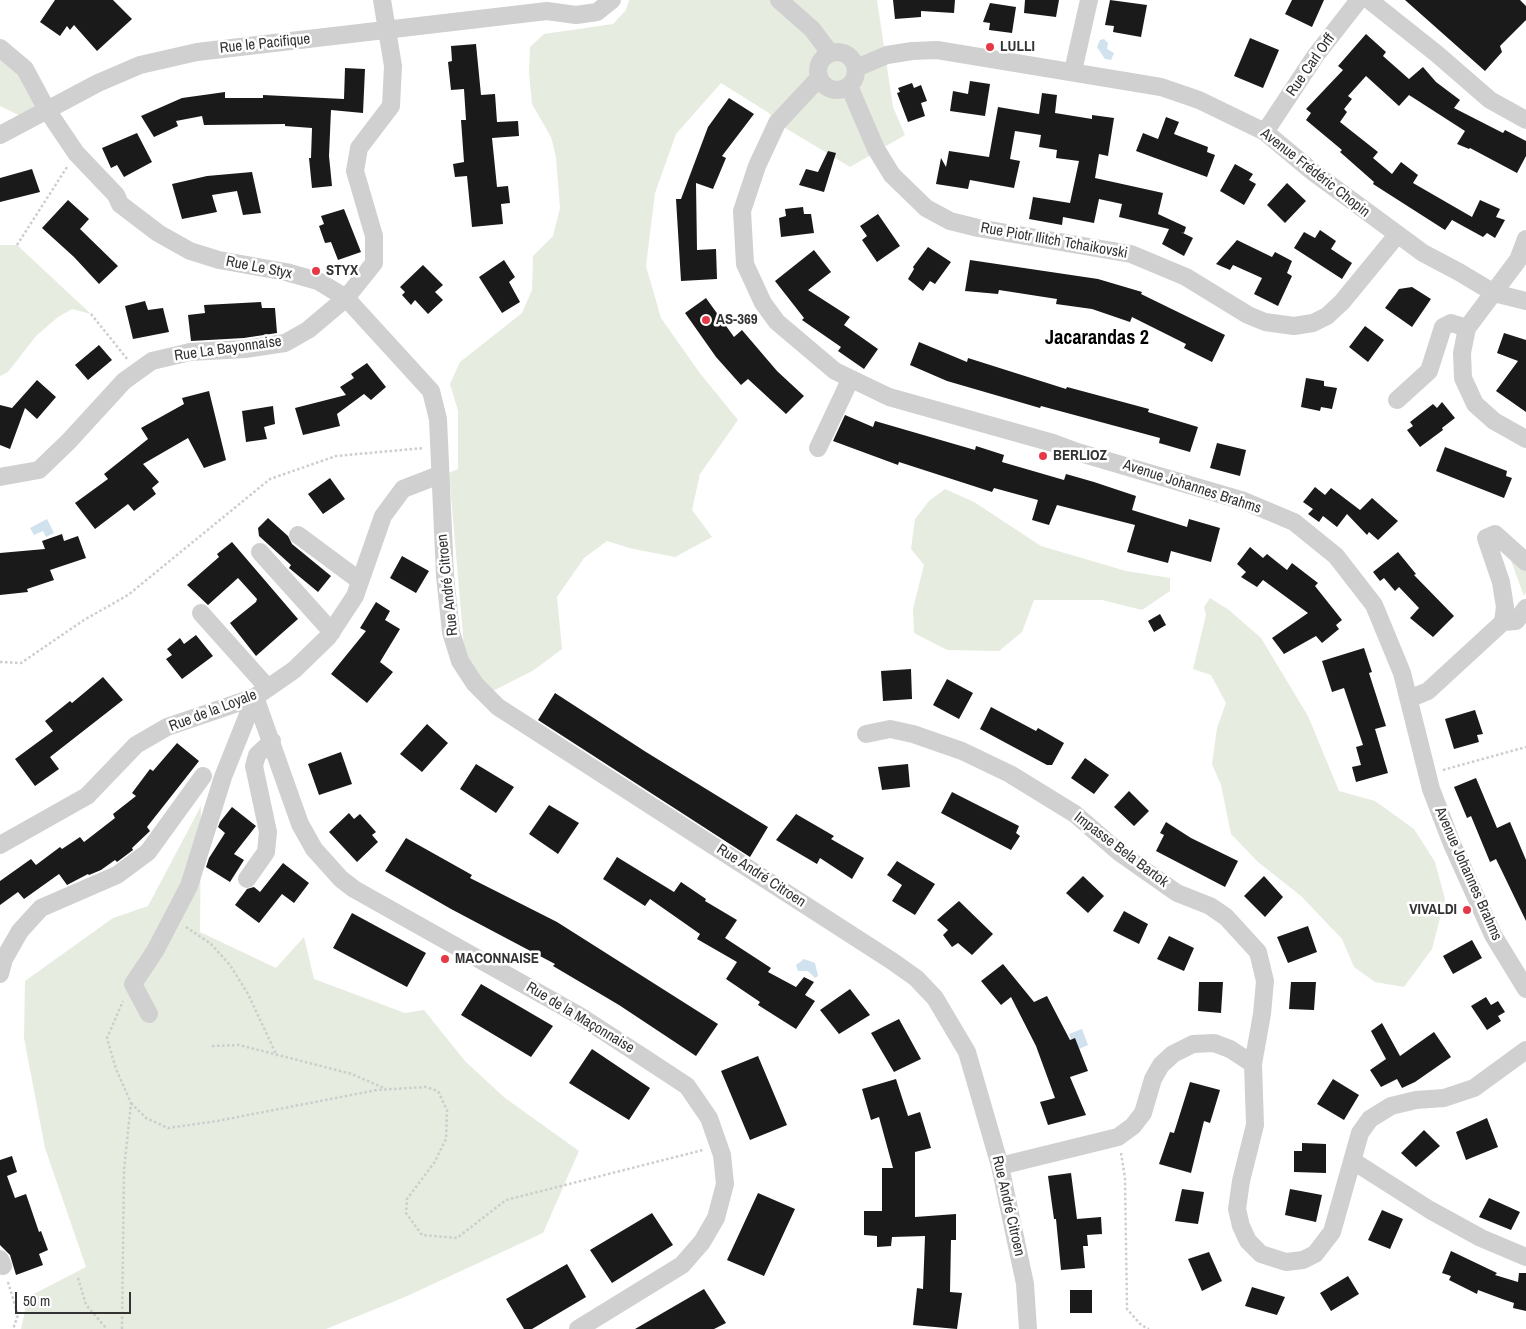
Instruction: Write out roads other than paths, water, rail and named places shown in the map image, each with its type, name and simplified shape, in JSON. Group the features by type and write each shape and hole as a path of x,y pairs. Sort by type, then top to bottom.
{"street":[{"name":"Rue La Bayonnaise","path":"0,477 39,470 70,442 124,381 152,361 190,352 245,349 285,343 308,330 346,298 374,263 374,236 355,171 359,148 391,106 393,66 382,0"},
{"name":"Rue le Pacifique","path":"0,135 98,83 140,64 197,52 547,11 576,15 597,12 612,0"},
{"path":"779,0 812,29 830,53 846,55 851,58 856,68 855,78 844,89 832,90 822,84 819,78 818,67 821,61 830,53"},
{"path":"1073,72 1089,0"},
{"name":"Rue Carl Orff","path":"1264,132 1316,55 1359,0"},
{"path":"1368,0 1437,54 1490,100 1526,120"},
{"name":"Rue Le Styx","path":"0,48 25,69 47,110 76,153 116,195 120,204 158,233 190,251 219,260 286,272 318,281 346,298 431,391 438,419 439,475"},
{"name":"Avenue Frédéric Chopin","path":"856,68 896,54 938,50 1161,87 1208,103 1264,132 1313,172 1423,253 1460,272 1494,294 1526,301"},
{"name":"Avenue Johannes Brahms","path":"819,78 777,123 760,160 742,211 745,264 763,303 777,322 835,371 850,380 889,397 1244,501 1294,522 1336,556 1374,605 1402,673 1431,788 1452,844 1493,935 1526,989"},
{"name":"Rue Piotr Ilitch Tchaikovski","path":"849,86 876,149 892,175 926,208 950,221 978,228 1132,254 1186,278 1248,315 1266,322 1294,326 1313,323 1327,316 1342,302 1397,235"},
{"path":"1526,239 1518,260 1467,328 1462,353 1463,378 1475,404 1494,421 1526,439"},
{"path":"1397,400 1429,371 1443,327 1451,323 1467,328"},
{"path":"818,448 850,380"},
{"name":"Rue de la Loyale","path":"0,845 86,796 136,745 167,727 261,692 294,670 332,632 355,596 373,539 388,509 404,489 439,475"},
{"name":"Rue André Citroen","path":"439,475 445,576 451,632 460,661 475,684 498,707 854,936 916,978 935,998 967,1052 1000,1166 1025,1284 1028,1329"},
{"path":"1503,622 1505,606 1501,582 1486,538 1495,534 1526,562"},
{"path":"298,535 360,581"},
{"path":"260,552 332,632"},
{"path":"1409,699 1428,691 1503,622 1516,621 1526,608"},
{"path":"149,1014 133,984 156,951 189,886 223,777 261,692 201,614"},
{"name":"Rue de la Maçonnaise","path":"261,692 272,741 300,824 314,849 341,879 354,889 580,1016 687,1086 709,1118 720,1146 724,1184 722,1201 702,1242 682,1265 578,1329"},
{"name":"Impasse Bela Bartok","path":"866,734 890,729 912,734 962,751 1010,774 1075,814 1120,853 1177,893 1210,906 1226,917 1258,952 1265,981 1262,1014 1252,1064 1255,1125 1241,1181 1237,1209 1240,1226 1248,1241 1261,1254 1286,1262 1303,1260 1315,1254 1332,1232 1360,1132 1370,1119 1391,1106 1416,1100 1444,1098 1474,1088 1526,1050"},
{"path":"247,879 266,852 268,832 254,766 257,755 272,741"},
{"path":"0,974 4,959 20,931 41,908 117,875 148,852 203,776"},
{"path":"1000,1166 1118,1137 1133,1126 1143,1113 1153,1079 1161,1065 1173,1054 1193,1044 1214,1042 1230,1049 1252,1064"},
{"path":"1353,1161 1464,1229 1526,1257"}],"water":[{"path":"1104,39 1108,43 1107,49 1114,53 1111,60 1105,59 1097,47 1100,40"},
{"path":"47,519 54,533 46,537 43,531 34,535 30,528"},
{"path":"804,959 815,963 818,976 815,978 808,971 798,971 796,965"},
{"path":"1082,1029 1088,1045 1079,1049 1075,1038 1071,1039 1069,1034"}],"place":[{"name":"LULLI","path":"990,47"},
{"name":"STYX","path":"316,271"},
{"name":"AS-369","path":"706,320"},
{"name":"BERLIOZ","path":"1043,456"},
{"name":"VIVALDI","path":"1467,910"},
{"name":"MACONNAISE","path":"445,959"}],"district":[{"name":"Jacarandas 2","path":"1097,339"}]}
